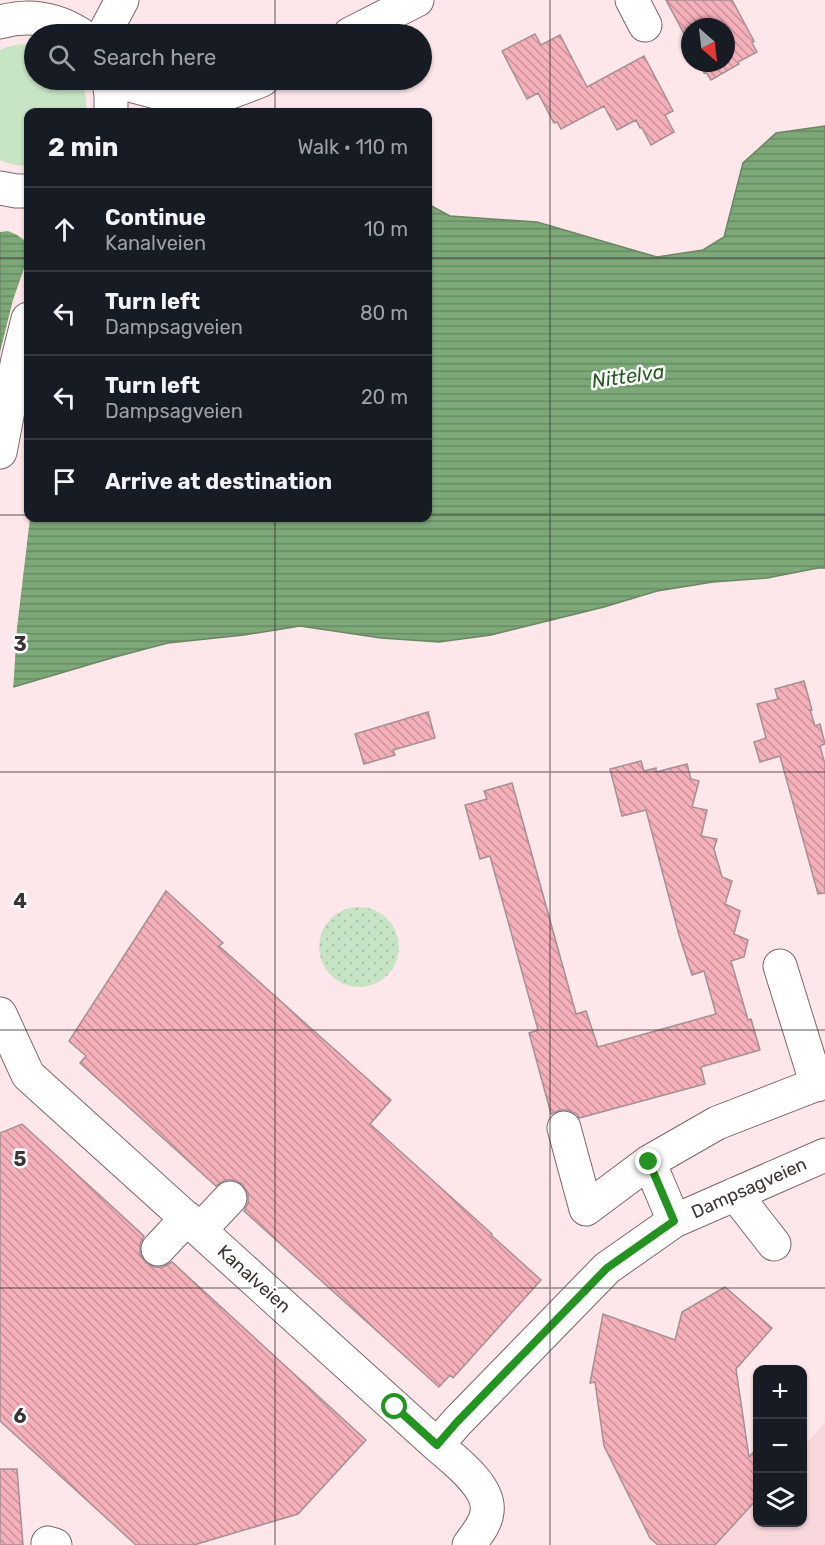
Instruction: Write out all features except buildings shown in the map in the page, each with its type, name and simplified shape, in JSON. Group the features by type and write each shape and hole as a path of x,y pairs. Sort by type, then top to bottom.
{"main road":[{"path":"109,24 122,0"},
{"path":"370,24 417,0"},
{"path":"22,13 60,24"},
{"path":"111,90 111,108"},
{"path":"148,90 190,107 237,90"},
{"path":"0,188 24,191"},
{"path":"0,452 24,335"},
{"path":"564,1128 586,1209 649,1162 717,1123 821,1083 780,966"},
{"name":"Kanalveien","path":"0,1014 14,1070 193,1224 479,1485 486,1498 488,1511 483,1524 469,1545"},
{"name":"Dampsagveien","path":"437,1445 607,1268 674,1221 825,1155"},
{"name":"Dampsagveien","path":"649,1162 674,1221"},
{"path":"735,1194 774,1244"},
{"path":"158,1249 230,1198"}],"shaded area":[{"path":"24,44 24,90 84,90 85,92 86,108 24,108 24,165 0,160 0,50"},
{"path":"359,907 374,910 387,919 396,932 399,947 396,962 387,975 374,984 359,987 344,984 331,975 322,962 319,947 322,932 331,919 344,910"},
{"path":"825,1422 825,1545 715,1545 753,1502 753,1527 807,1527 807,1442"}],"water":[{"name":"Nittelva","path":"825,126 825,568 767,578 713,582 657,591 604,607 491,635 439,642 381,638 300,626 168,643 0,691 0,226 24,230 24,522 432,522 432,206 450,216 537,222 657,257 703,250 724,237 743,163 776,133"}],"pier":[{"path":"0,223 24,227 24,240 8,231 0,232"},
{"path":"24,268 24,522 30,522 17,628 13,691 0,694 0,352 13,300"}],"route":[{"path":"395,1407 437,1445 607,1268 674,1221 649,1162"}]}
